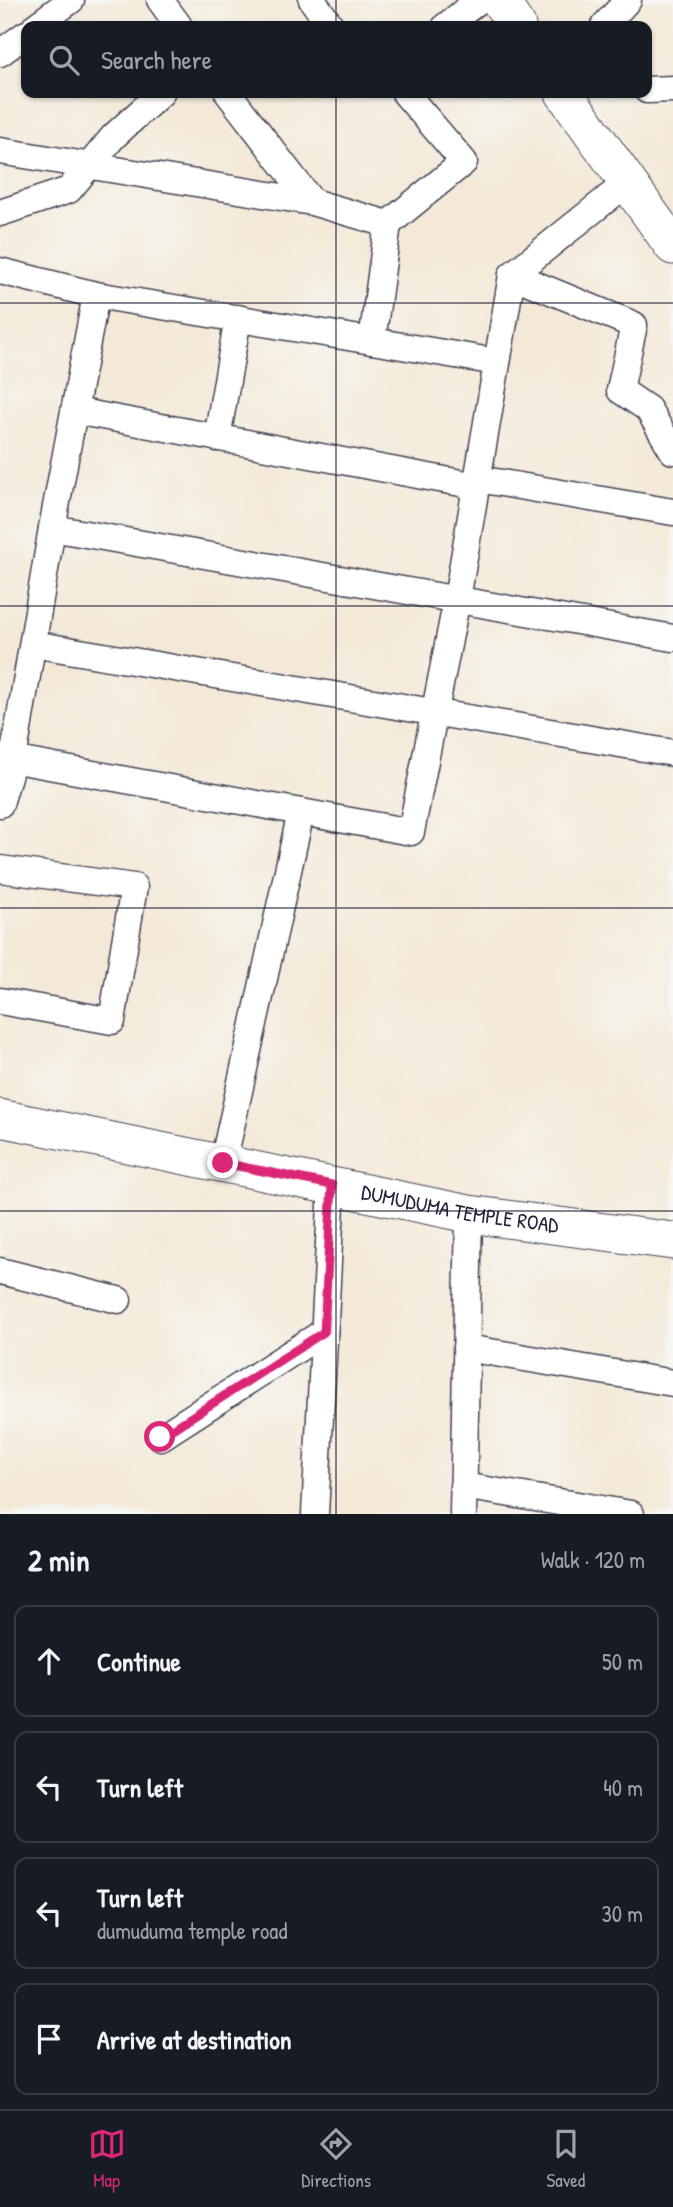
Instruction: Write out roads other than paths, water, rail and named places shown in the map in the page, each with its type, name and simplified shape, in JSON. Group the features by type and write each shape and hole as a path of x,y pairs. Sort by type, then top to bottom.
{"street":[{"path":"43,21 71,0"},
{"path":"160,0 175,21"},
{"path":"312,0 327,21"},
{"path":"452,21 479,0"},
{"path":"499,0 514,21"},
{"path":"609,21 628,0"},
{"path":"0,53 21,38"},
{"path":"652,90 673,89"},
{"path":"0,213 69,190 113,137 156,98"},
{"path":"232,98 312,202"},
{"path":"372,341 388,224 464,162 409,98"},
{"path":"569,98 673,246"},
{"path":"0,152 312,202 388,224"},
{"path":"7,758 411,832 457,599 512,275 628,182"},
{"path":"0,271 96,295 498,362"},
{"path":"512,275 634,325 620,390 648,409 673,451"},
{"path":"0,804 7,758 33,644 96,295"},
{"path":"217,438 238,318"},
{"path":"75,411 477,482 673,512"},
{"path":"52,528 673,638"},
{"path":"33,644 673,753"},
{"path":"223,1163 301,812"},
{"path":"0,869 134,887 112,1021 0,1001"},
{"name":"DUMUDUMA TEMPLE ROAD","path":"0,1118 469,1214 673,1241"},
{"path":"315,1514 332,1185"},
{"path":"463,1514 469,1214"},
{"path":"0,1271 118,1300"},
{"path":"160,1437 324,1332"},
{"path":"467,1348 673,1383"},
{"path":"463,1486 598,1511 631,1514"}]}
